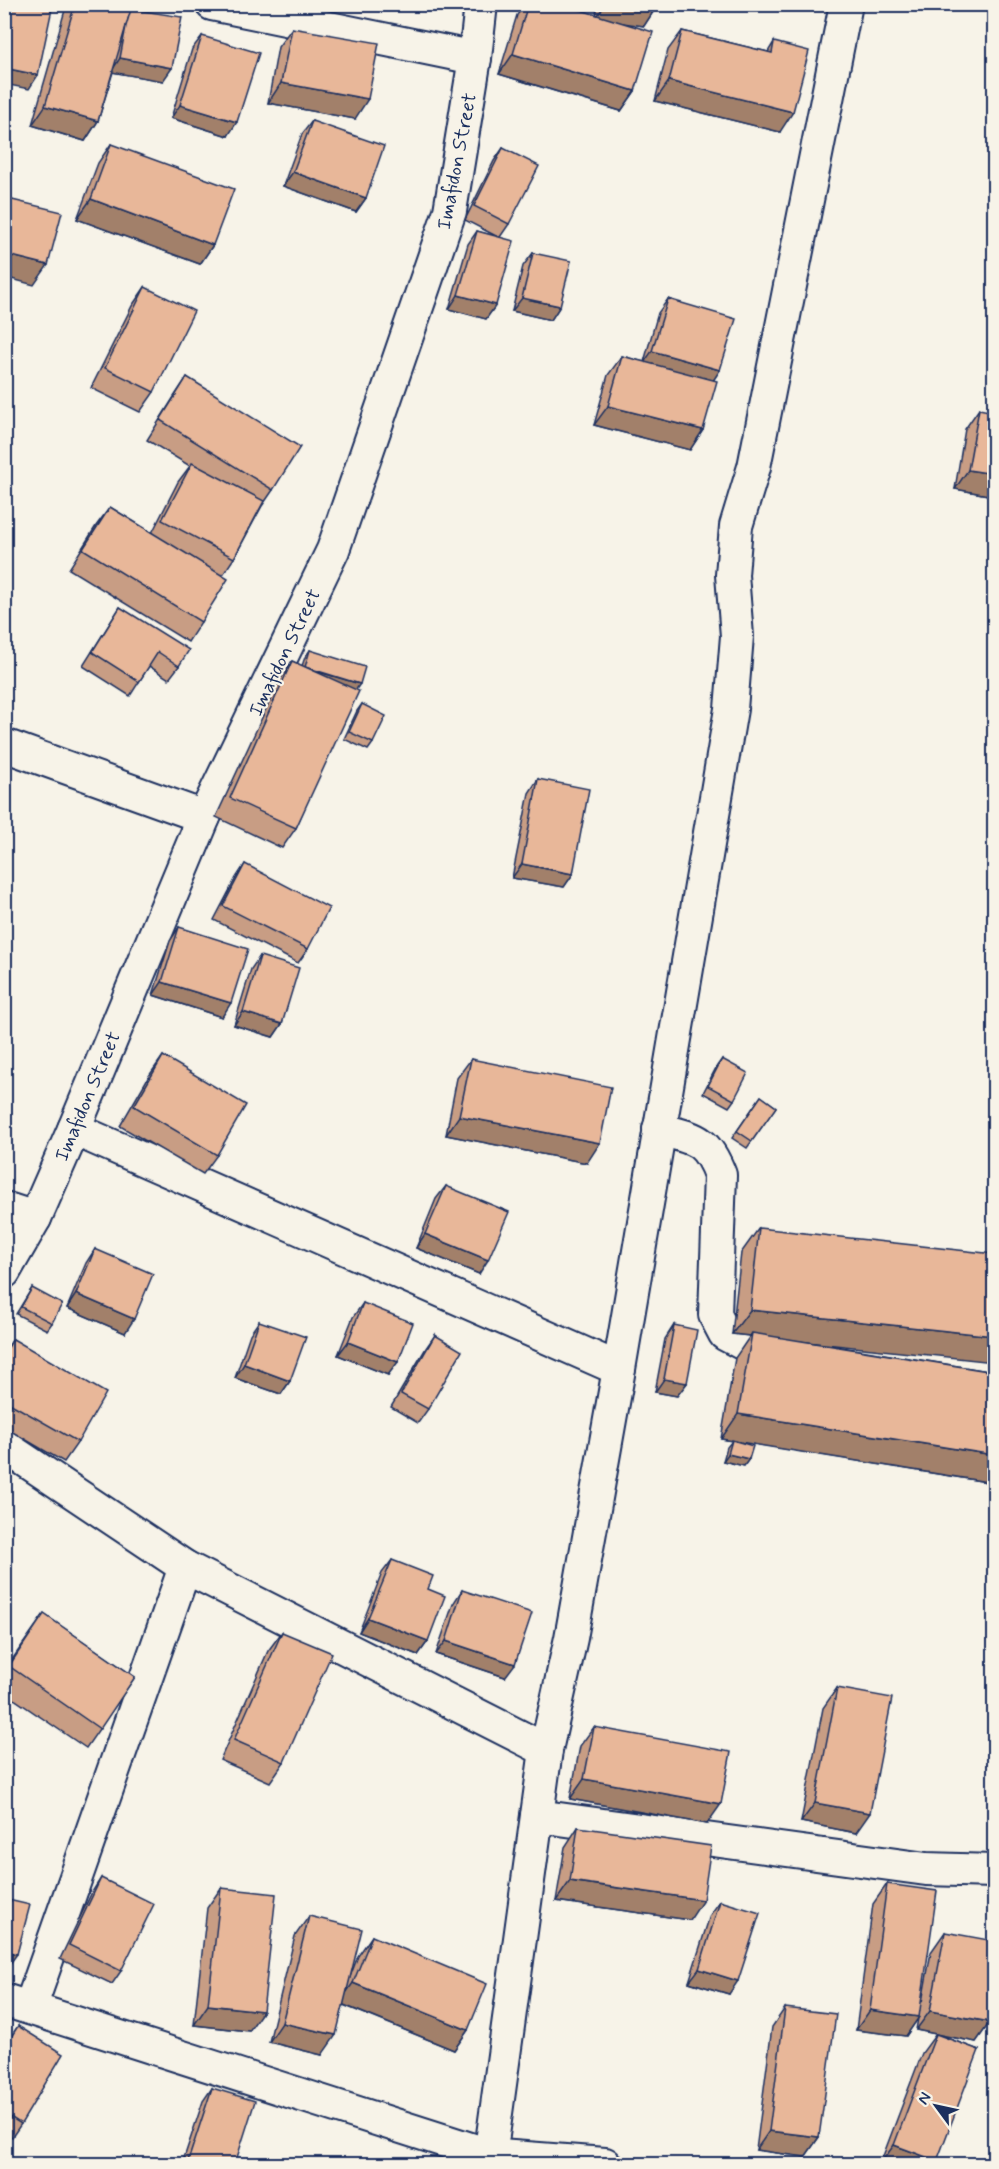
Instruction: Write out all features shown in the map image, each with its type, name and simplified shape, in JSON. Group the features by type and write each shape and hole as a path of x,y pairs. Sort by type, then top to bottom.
{"street":[{"path":"212,4 475,58"},
{"name":"Imafidon Street","path":"4,1272 35,1218 204,817 333,550 450,211 475,58 481,4"},
{"path":"489,2160 546,1750 571,1638 619,1369 731,709 737,636 732,575 736,526 754,467 846,4"},
{"path":"4,745 204,817"},
{"path":"74,1129 619,1369"},
{"path":"659,1129 698,1140 712,1155 720,1175 715,1315 725,1334 742,1343 811,1351"},
{"path":"4,1208 35,1218"},
{"path":"4,1446 185,1567 546,1750"},
{"path":"185,1567 17,2004 489,2160 605,2164"},
{"path":"537,1816 926,1869 994,1871"}],"building":[{"path":"4,4 53,4 38,75 4,68"},
{"path":"75,4 128,4 132,6 98,121 45,106"},
{"path":"528,4 561,4 653,32 635,91 513,54"},
{"path":"605,4 654,4 653,12"},
{"path":"131,9 182,17 172,68 120,58"},
{"path":"292,28 379,43 368,99 281,83"},
{"path":"682,31 772,53 774,42 809,51 793,112 669,81"},
{"path":"202,36 259,53 237,122 180,105"},
{"path":"312,121 384,146 366,198 293,172"},
{"path":"111,144 234,189 213,245 91,199"},
{"path":"503,148 539,166 509,224 474,206"},
{"path":"4,198 62,212 48,265 4,254"},
{"path":"477,231 514,241 496,305 458,295"},
{"path":"533,253 571,261 560,306 522,298"},
{"path":"145,287 194,311 154,392 105,368"},
{"path":"668,299 736,319 720,370 652,351"},
{"path":"622,356 717,381 703,430 608,406"},
{"path":"187,377 300,447 273,490 160,420"},
{"path":"979,409 994,412 994,474 968,470"},
{"path":"192,463 264,501 234,558 162,520"},
{"path":"110,507 228,579 201,622 83,549"},
{"path":"120,607 189,650 179,666 158,652 139,682 92,652"},
{"path":"310,650 365,667 360,684 305,667"},
{"path":"292,661 359,691 296,828 230,798"},
{"path":"362,704 386,716 373,743 349,732"},
{"path":"538,779 589,789 573,874 522,864"},
{"path":"245,864 329,908 308,949 223,906"},
{"path":"179,927 248,949 231,1003 162,982"},
{"path":"260,956 299,968 282,1024 243,1012"},
{"path":"163,1056 246,1105 217,1155 134,1106"},
{"path":"471,1059 611,1087 600,1143 459,1116"},
{"path":"722,1059 748,1073 734,1100 708,1086"},
{"path":"761,1096 776,1107 752,1141 737,1131"},
{"path":"446,1186 509,1212 488,1260 425,1234"},
{"path":"759,1228 994,1254 994,1336 750,1310"},
{"path":"95,1249 153,1274 134,1319 76,1294"},
{"path":"32,1288 62,1304 52,1323 21,1307"},
{"path":"363,1303 413,1323 398,1362 348,1342"},
{"path":"259,1321 306,1337 290,1381 244,1364"},
{"path":"674,1325 697,1330 687,1383 664,1379"},
{"path":"752,1333 994,1372 994,1455 738,1414"},
{"path":"435,1335 462,1351 428,1409 401,1394"},
{"path":"13,1339 106,1393 78,1442 4,1400 4,1354"},
{"path":"732,1440 753,1446 749,1459 728,1454"},
{"path":"392,1560 433,1576 428,1589 445,1596 428,1641 368,1618"},
{"path":"462,1590 532,1613 515,1664 446,1641"},
{"path":"44,1614 135,1677 100,1729 9,1666"},
{"path":"282,1632 332,1653 284,1762 234,1740"},
{"path":"837,1688 892,1698 870,1813 815,1803"},
{"path":"594,1727 731,1752 721,1804 584,1779"},
{"path":"578,1827 711,1846 703,1900 570,1881"},
{"path":"101,1878 154,1904 121,1971 69,1945"},
{"path":"887,1884 937,1891 919,2017 870,2010"},
{"path":"221,1888 276,1894 263,2011 208,2005"},
{"path":"4,1899 30,1905 17,1954 4,1951"},
{"path":"720,1901 760,1913 738,1981 699,1969"},
{"path":"309,1916 362,1929 336,2035 282,2023"},
{"path":"945,1932 994,1941 994,1998 990,2022 930,2011"},
{"path":"372,1936 487,1984 468,2030 353,1983"},
{"path":"785,2008 836,2014 819,2137 769,2131"},
{"path":"18,2026 63,2054 21,2124 4,2113 4,2048"},
{"path":"936,2034 979,2050 937,2161 894,2145"},
{"path":"212,2088 255,2101 235,2164 187,2164"}]}
